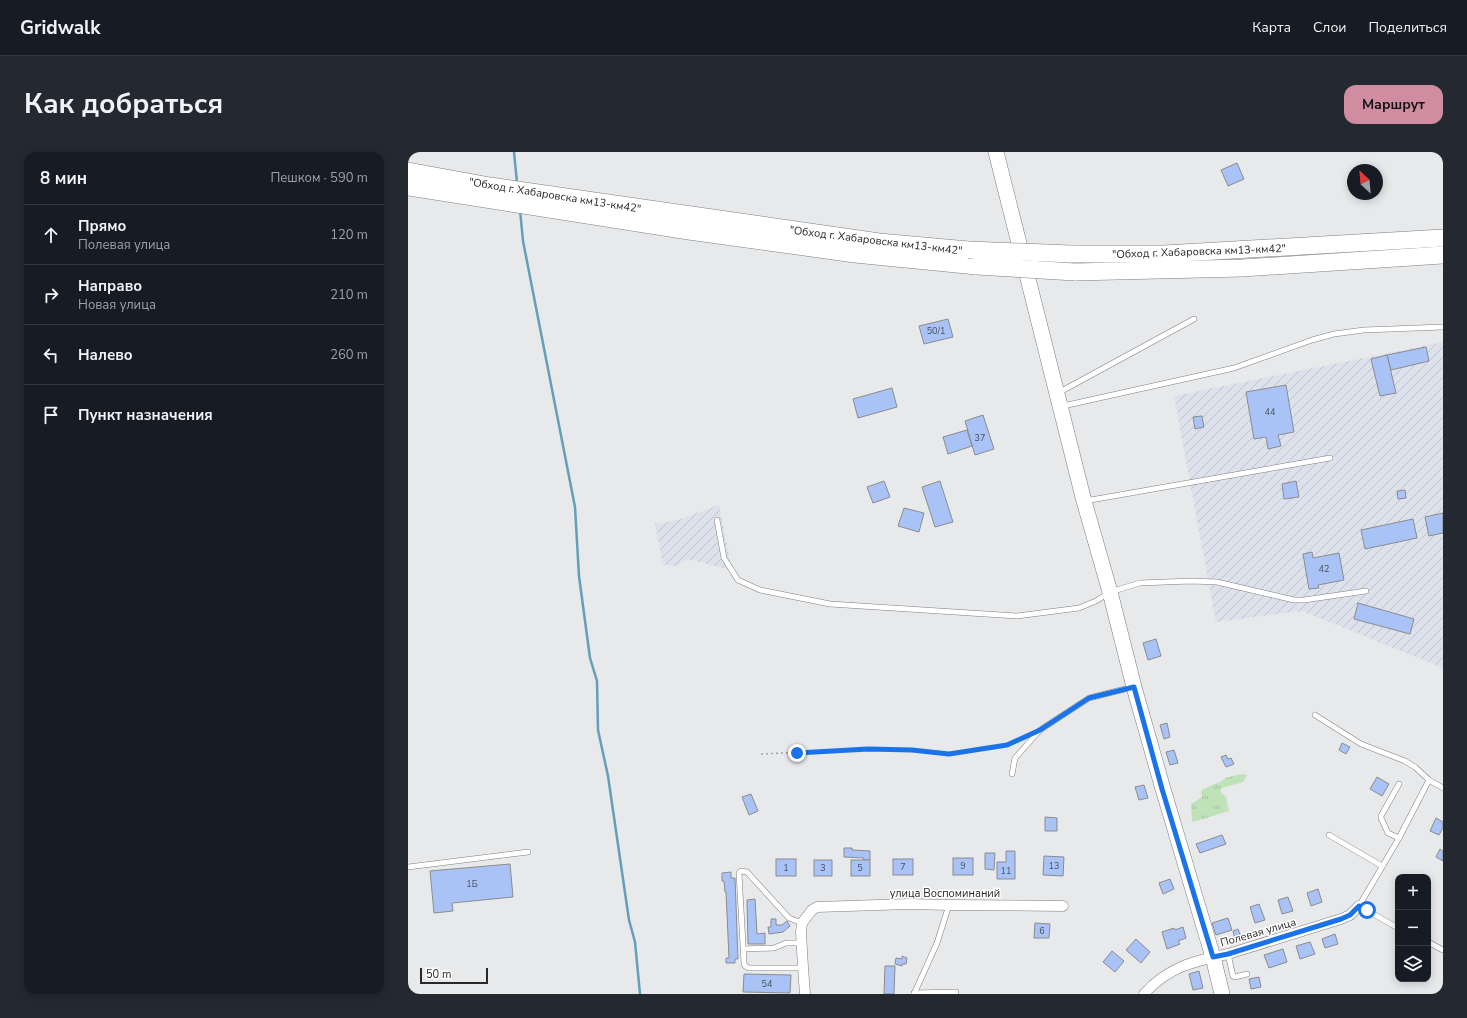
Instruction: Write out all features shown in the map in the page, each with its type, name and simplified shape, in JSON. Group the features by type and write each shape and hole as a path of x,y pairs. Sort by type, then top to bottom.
{"highway":[{"name":"\"Обход г. Хабаровска км13-км42\"","path":"408,171 490,193"},
{"name":"\"Обход г. Хабаровска км13-км42\"","path":"408,187 490,193 879,242 968,250 1071,254 1164,254 1443,238"},
{"name":"\"Обход г. Хабаровска км13-км42\"","path":"561,203 689,231 855,254 977,266 1075,272 1242,268 1443,255"}],"main road":[{"path":"996,152 1084,501 1110,592 1162,789 1213,957 1222,994"}],"street":[{"name":"улица Воспоминаний","path":"802,923 812,910 817,907 826,906 909,904 1063,906"},
{"name":"Полевая улица","path":"1144,994 1164,975 1178,968 1341,919 1350,915 1359,906"},
{"path":"802,923 805,994"}],"lane":[{"path":"1058,400 1194,319"},
{"path":"1058,400 1234,368 1312,340 1334,334 1364,330 1443,327"},
{"path":"1084,501 1330,458"},
{"path":"717,520 724,558 738,580 760,590 830,604 1017,616 1079,608 1096,601 1110,592 1140,583 1191,581 1217,582 1294,600 1304,600 1366,591"},
{"path":"1012,774 1014,758 1040,730 1089,698 1134,687"},
{"path":"1315,715 1361,744 1406,761 1429,780 1443,788"},
{"path":"1395,926 1359,906 1399,838 1429,780"},
{"path":"1399,784 1380,818 1388,832 1399,838"},
{"path":"1329,835 1382,866"},
{"path":"408,867 528,852"},
{"path":"802,923 789,918 747,872 741,871 739,873 745,966 749,968 803,968"},
{"path":"949,905 937,943 914,994 956,992"},
{"path":"743,949 774,948 786,943 802,942"},
{"path":"1431,944 1443,950"},
{"path":"1228,954 1233,976 1235,977 1247,974"}],"path":[{"path":"761,754 868,749 912,750 949,754 1007,745 1040,730"}],"shaded area":[{"path":"1443,342 1443,668 1302,611 1216,622 1174,396"},
{"path":"719,505 732,570 687,559 677,566 663,565 655,524 678,520"}],"green space":[{"path":"1241,774 1247,775 1243,782 1222,788 1220,791 1226,797 1229,811 1193,822 1192,821 1191,804 1202,797 1201,791 1203,789 1220,782 1225,778"}],"building":[{"path":"1237,163 1244,179 1228,186 1221,170"},
{"path":"948,319 953,337 924,344 919,326"},
{"path":"1426,347 1429,361 1391,370 1387,355"},
{"path":"1387,355 1396,393 1380,396 1371,359"},
{"path":"1286,385 1294,432 1278,435 1281,446 1268,449 1266,437 1254,439 1246,392"},
{"path":"892,388 897,407 858,418 853,399"},
{"path":"983,415 994,449 975,455 965,421"},
{"path":"1202,416 1204,427 1195,429 1193,417"},
{"path":"967,430 972,446 948,454 943,437"},
{"path":"884,481 890,497 873,503 867,487"},
{"path":"940,481 953,522 935,527 922,487"},
{"path":"1296,481 1299,497 1284,499 1282,484"},
{"path":"1405,490 1406,498 1398,499 1397,491"},
{"path":"904,508 924,513 919,532 898,526"},
{"path":"1443,513 1443,533 1429,536 1425,517"},
{"path":"1413,519 1417,538 1365,549 1361,530"},
{"path":"1312,552 1313,558 1339,553 1344,580 1318,585 1319,588 1309,589 1303,554"},
{"path":"1358,603 1414,619 1410,634 1354,619"},
{"path":"1156,639 1161,656 1148,660 1143,643"},
{"path":"1167,723 1170,737 1164,739 1160,725"},
{"path":"1342,743 1350,747 1346,754 1339,750"},
{"path":"1174,750 1178,763 1170,765 1166,752"},
{"path":"1226,755 1228,759 1231,758 1234,764 1226,767 1221,757"},
{"path":"1377,777 1389,784 1382,796 1370,789"},
{"path":"1144,785 1148,798 1139,800 1135,787"},
{"path":"751,794 758,811 749,815 742,797"},
{"path":"1045,817 1057,818 1057,831 1045,831"},
{"path":"1436,818 1443,822 1443,828 1439,835 1430,831"},
{"path":"1222,835 1226,844 1200,853 1196,844"},
{"path":"844,848 870,851 870,860 863,860 864,858 844,857"},
{"path":"1440,849 1443,851 1443,861 1436,857"},
{"path":"1006,851 1015,851 1015,879 997,879 997,862 1006,862"},
{"path":"985,853 995,853 994,870 985,869"},
{"path":"1044,856 1064,857 1063,876 1043,875"},
{"path":"953,858 973,858 973,875 953,875"},
{"path":"776,859 796,859 796,876 776,876"},
{"path":"893,859 913,859 913,875 893,875"},
{"path":"814,860 832,860 832,876 814,876"},
{"path":"851,860 870,860 870,876 851,876"},
{"path":"510,864 513,897 452,903 453,911 434,913 430,871"},
{"path":"731,872 731,878 735,878 738,959 735,959 735,963 726,963 726,958 729,958 726,892 724,881 722,881 722,873"},
{"path":"1170,879 1174,889 1163,894 1159,883"},
{"path":"1318,889 1322,902 1311,906 1307,893"},
{"path":"1288,897 1293,911 1282,914 1278,900"},
{"path":"755,899 757,934 765,933 765,944 748,944 747,900"},
{"path":"1259,904 1265,920 1255,923 1250,907"},
{"path":"1228,918 1232,930 1216,935 1212,923"},
{"path":"771,919 776,919 776,925 782,925 787,921 790,926 783,932 769,934 768,927 771,927"},
{"path":"1035,923 1050,924 1049,938 1034,938"},
{"path":"1183,927 1186,938 1178,941 1180,944 1167,949 1162,932"},
{"path":"1238,929 1241,937 1235,939 1233,931"},
{"path":"1335,934 1338,944 1325,948 1322,939"},
{"path":"1136,939 1150,952 1141,963 1126,950"},
{"path":"1310,942 1315,954 1300,959 1296,946"},
{"path":"1283,949 1287,962 1269,968 1264,955"},
{"path":"1112,951 1124,961 1115,972 1103,962"},
{"path":"902,956 907,958 906,964 902,964 902,966 895,964 896,958 902,959"},
{"path":"885,966 895,966 894,994 884,994"},
{"path":"1199,971 1203,988 1193,990 1189,974"},
{"path":"744,974 791,975 790,993 743,992"},
{"path":"1259,977 1261,987 1251,989 1249,979"}],"waterway":[{"path":"514,152 517,183"},
{"path":"520,210 523,241 575,507 579,576 590,658 597,681 598,730 608,776 629,920 635,942 640,994"}],"route":[{"path":"797,753 868,749 912,750 949,754 1007,745 1040,730 1089,698 1134,687 1162,789 1213,957 1228,954 1341,919 1350,915 1359,906 1367,910"}]}
